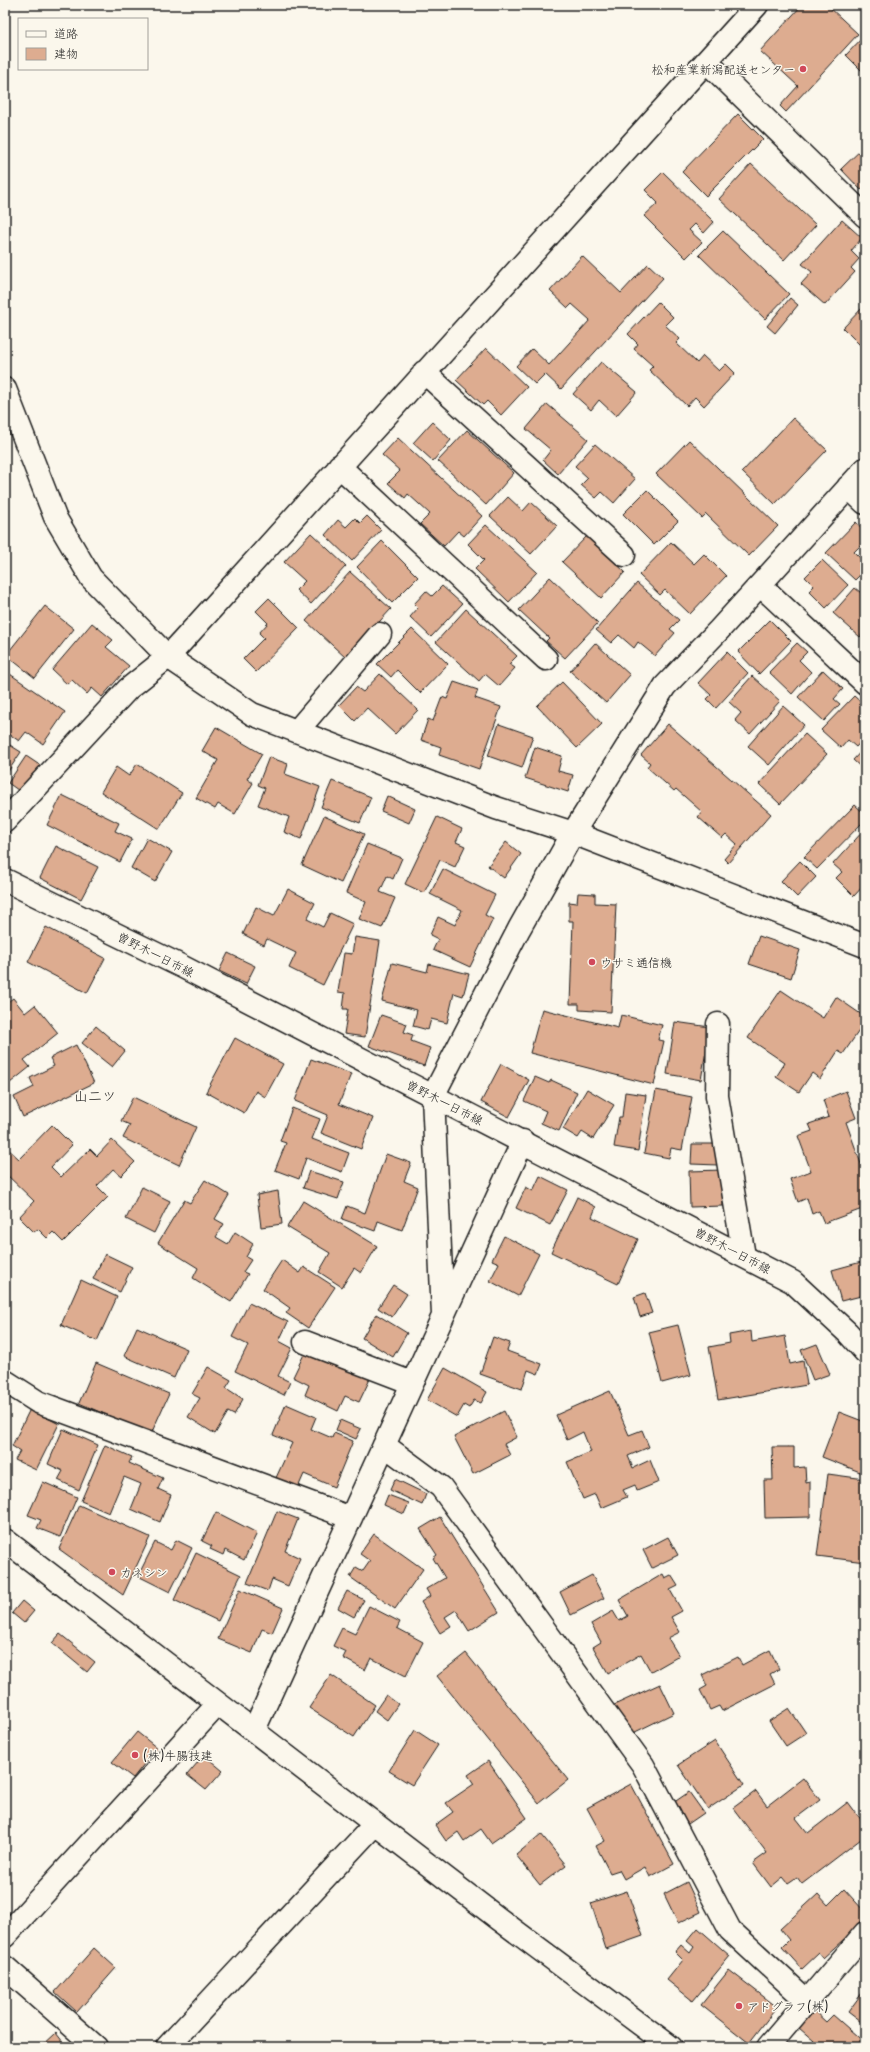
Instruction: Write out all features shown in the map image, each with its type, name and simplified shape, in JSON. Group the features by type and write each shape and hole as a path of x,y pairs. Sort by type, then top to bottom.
{"street":[{"path":"5,821 128,689 168,657 757,5"},
{"path":"707,62 865,216"},
{"path":"424,372 624,555"},
{"path":"5,389 55,517 91,578 168,657 252,714 496,808 573,833 865,946"},
{"path":"339,466 546,659"},
{"path":"443,1315 433,1096 519,929 573,833 665,686 760,585 865,468"},
{"path":"848,487 865,503"},
{"path":"760,585 865,683"},
{"path":"297,731 380,634"},
{"name":"曽野木一日市線","path":"5,880 181,966 252,1004 523,1141 793,1282 848,1333 865,1352"},
{"path":"718,1024 717,1096 744,1256"},
{"path":"254,1730 523,1141"},
{"path":"305,1342 412,1383"},
{"path":"5,1380 38,1402 351,1518"},
{"path":"384,1445 441,1487 643,1764 730,1930 806,2000"},
{"path":"5,1540 499,1919 670,2047"},
{"path":"5,1936 218,1704"},
{"path":"167,2047 375,1824"},
{"path":"768,2047 806,2000 865,1933"},
{"path":"5,1967 96,2047"}],"building":[{"name":"松和産業新潟配送センター","path":"802,5 827,5 858,34 786,112 780,106 798,86 760,51"},
{"path":"865,35 865,68 862,71 846,55"},
{"path":"738,114 763,139 706,196 682,172"},
{"path":"865,146 865,186 861,190 841,169"},
{"path":"751,164 816,225 784,260 719,199"},
{"path":"663,172 714,222 704,233 695,224 689,230 702,242 686,258 644,216 658,203 645,190"},
{"path":"842,220 862,238 851,251 859,259 851,268 855,272 825,305 801,284 812,272 802,264"},
{"path":"723,231 789,294 765,319 699,255"},
{"path":"582,256 621,293 648,264 663,278 561,389 545,374 535,384 516,366 532,349 549,365 590,320 572,304 568,308 550,291"},
{"path":"790,298 798,305 775,333 767,326"},
{"path":"658,302 673,317 665,325 680,339 676,343 697,363 703,356 719,371 726,364 735,373 704,406 695,397 687,406 649,370 653,366 634,349 638,344 628,334"},
{"path":"865,305 865,350 843,328"},
{"path":"486,348 527,387 501,415 487,401 483,405 456,380"},
{"path":"601,362 637,392 616,416 599,400 591,410 573,394"},
{"path":"547,404 588,439 558,474 543,460 551,450 526,429"},
{"path":"793,418 827,450 775,504 742,472"},
{"path":"432,422 451,440 433,461 413,443"},
{"path":"467,430 514,473 486,505 438,461"},
{"path":"398,438 482,516 464,536 458,531 444,546 420,524 430,514 408,494 405,498 388,483 400,471 382,455"},
{"path":"689,440 778,526 749,556 706,514 702,518 656,474"},
{"path":"595,444 635,479 614,503 602,492 596,498 581,485 588,478 575,466"},
{"path":"647,490 678,521 654,545 623,514"},
{"path":"508,497 523,511 531,502 557,526 531,554 490,516"},
{"path":"367,516 381,530 352,561 325,535 338,520 346,527 355,518 360,523"},
{"path":"856,522 865,532 865,541 854,552 865,563 865,572 864,571 855,580 826,553"},
{"path":"486,525 537,572 509,602 475,569 484,560 468,544"},
{"path":"311,533 346,566 311,604 296,590 305,581 284,562"},
{"path":"587,536 625,572 601,598 562,562"},
{"path":"382,541 418,577 392,603 357,567"},
{"path":"671,542 694,564 704,554 726,576 690,614 665,590 660,595 639,575"},
{"path":"822,560 848,585 826,608 809,591 814,586 805,577"},
{"path":"350,572 391,609 346,658 306,621"},
{"path":"550,577 598,623 565,658 546,641 549,638 519,610"},
{"path":"637,583 679,620 670,629 675,633 655,656 638,642 634,648 619,635 611,643 596,630"},
{"path":"442,586 462,604 431,637 410,617 418,608 414,604 426,591 432,596"},
{"path":"855,588 865,596 865,631 860,637 833,613"},
{"path":"269,598 299,628 256,672 243,659 264,638 259,633 268,623 256,611"},
{"path":"45,606 74,629 35,678 6,655"},
{"path":"466,609 517,656 509,664 515,668 499,686 485,674 479,681 436,642"},
{"path":"770,620 791,641 759,674 738,652"},
{"path":"92,623 113,640 106,647 129,666 102,697 92,688 87,694 72,680 67,684 52,670"},
{"path":"412,629 448,664 420,693 397,670 391,677 377,664"},
{"path":"595,643 630,675 606,703 570,671"},
{"path":"797,643 807,652 799,660 811,672 792,694 769,672"},
{"path":"727,652 748,673 716,708 707,699 711,695 698,683"},
{"path":"823,670 843,689 834,699 840,704 824,721 798,697"},
{"path":"7,672 65,712 43,744 26,732 19,741 5,731 5,675"},
{"path":"380,674 418,710 395,734 367,708 355,721 339,705 356,687 363,692"},
{"path":"752,676 780,701 750,734 735,720 741,713 729,702"},
{"path":"454,682 478,690 475,698 501,707 479,769 439,755 441,747 421,740 428,719 433,721 442,697 447,699"},
{"path":"562,682 602,724 577,748 537,706"},
{"path":"854,696 865,706 865,737 856,747 848,740 841,748 821,730"},
{"path":"783,706 804,725 769,765 748,746"},
{"path":"499,724 533,736 522,768 488,756"},
{"path":"668,724 771,814 728,863 724,859 737,844 726,834 722,838 698,817 702,812 676,789 674,791 647,767 650,763 641,755"},
{"path":"216,727 262,754 247,779 253,783 235,814 218,804 215,809 196,798 218,760 202,751"},
{"path":"805,734 827,754 780,804 759,784"},
{"path":"5,742 21,752 5,776"},
{"path":"535,747 562,756 558,771 573,775 568,792 525,778"},
{"path":"865,747 865,771 853,760"},
{"path":"26,756 44,768 25,795 8,783"},
{"path":"269,757 288,764 285,774 320,787 301,839 284,832 289,817 258,805 265,788 258,785"},
{"path":"137,764 182,793 159,829 101,792 116,767 129,776"},
{"path":"332,781 371,797 360,823 321,807"},
{"path":"62,795 119,823 115,831 132,839 120,862 47,825"},
{"path":"387,796 415,809 409,823 381,811"},
{"path":"855,805 865,814 865,820 817,869 804,857"},
{"path":"324,816 364,834 341,883 302,865"},
{"path":"437,817 462,829 456,842 465,846 455,867 440,860 424,893 405,884"},
{"path":"865,829 865,884 854,896 836,878 842,872 833,864"},
{"path":"147,838 172,852 155,882 131,868"},
{"path":"506,842 521,854 504,878 488,866"},
{"path":"367,844 402,858 393,879 387,876 380,892 395,898 382,928 359,919 366,902 346,893"},
{"path":"56,846 98,867 81,899 40,878"},
{"path":"800,861 816,877 797,897 781,881"},
{"path":"443,869 495,895 485,915 493,919 470,967 433,950 438,939 430,935 438,917 455,925 462,910 430,894"},
{"path":"288,889 315,903 307,919 323,927 330,913 353,924 323,985 289,968 296,953 267,939 264,945 243,934 256,907 274,916"},
{"name":"ウサミ通信機","path":"578,893 595,894 595,903 616,904 611,1012 579,1010 579,1004 570,1004 573,921 569,921 569,902 577,903"},
{"path":"46,927 105,958 87,993 28,962"},
{"path":"759,936 800,950 791,978 749,964"},
{"path":"355,937 380,941 365,1037 344,1034 348,1009 343,1009 345,993 338,992 344,953 352,954"},
{"path":"228,953 255,966 246,984 219,971"},
{"path":"392,963 427,972 429,964 469,974 463,996 454,993 447,1023 431,1019 428,1030 413,1026 417,1010 382,1001"},
{"path":"781,990 823,1018 836,997 865,1017 865,1022 843,1054 838,1051 820,1079 812,1073 799,1092 776,1077 785,1063 748,1038"},
{"path":"13,998 25,1013 35,1005 58,1033 24,1060 30,1067 5,1087 5,1004"},
{"path":"542,1009 618,1028 621,1015 662,1025 658,1040 664,1041 654,1085 530,1053"},
{"path":"381,1015 407,1024 404,1032 413,1035 411,1041 430,1048 424,1066 369,1046"},
{"path":"675,1022 710,1027 701,1080 667,1074"},
{"path":"96,1026 125,1051 112,1067 82,1043"},
{"path":"235,1038 283,1064 265,1097 256,1091 244,1113 206,1092"},
{"path":"76,1045 94,1083 23,1117 14,1097 34,1087 30,1078 54,1066 50,1058"},
{"path":"311,1059 351,1074 339,1104 373,1118 361,1149 321,1133 328,1115 295,1101"},
{"path":"501,1064 529,1080 509,1117 481,1102"},
{"path":"535,1077 549,1083 551,1080 577,1092 559,1131 541,1123 546,1111 524,1101"},
{"path":"587,1089 614,1105 593,1139 582,1132 578,1138 563,1129"},
{"path":"656,1090 692,1097 682,1150 671,1148 669,1158 644,1153"},
{"path":"846,1091 856,1118 846,1122 865,1175 865,1208 824,1223 819,1211 812,1214 807,1198 798,1202 790,1179 811,1171 798,1136 812,1131 809,1124 829,1117 823,1100"},
{"path":"625,1092 646,1095 638,1151 614,1147 619,1117 622,1117"},
{"path":"133,1097 196,1127 179,1165 123,1138 130,1125 121,1121"},
{"path":"292,1108 320,1119 312,1139 349,1153 342,1172 306,1158 299,1179 275,1170 286,1143 280,1141"},
{"path":"52,1125 72,1145 51,1167 61,1177 90,1149 97,1156 112,1140 135,1162 121,1176 113,1169 97,1186 108,1197 63,1242 53,1232 47,1238 38,1229 34,1232 19,1217 34,1201 5,1173 5,1146 19,1159"},
{"path":"692,1144 719,1144 718,1165 691,1164"},
{"path":"386,1154 411,1163 404,1181 418,1187 402,1230 378,1221 375,1231 342,1219 347,1206 365,1213"},
{"path":"723,1170 723,1206 690,1207 689,1171"},
{"path":"309,1171 344,1182 338,1199 303,1188"},
{"path":"540,1176 568,1190 550,1225 516,1208 526,1187 533,1191"},
{"path":"205,1180 229,1195 215,1219 224,1224 216,1237 228,1244 235,1232 253,1244 246,1257 251,1260 243,1272 248,1274 231,1302 193,1278 198,1268 158,1243 184,1200 190,1203"},
{"path":"142,1187 170,1201 154,1233 126,1219"},
{"path":"278,1191 282,1224 261,1227 257,1195"},
{"path":"577,1197 596,1207 592,1217 638,1239 618,1284 551,1252"},
{"path":"303,1201 377,1246 361,1273 354,1268 342,1287 319,1272 330,1253 287,1227"},
{"path":"860,1217 865,1217 865,1249 860,1249"},
{"path":"504,1236 539,1254 518,1296 490,1281 499,1263 492,1260"},
{"path":"105,1254 132,1267 120,1292 93,1279"},
{"path":"282,1260 300,1273 304,1267 335,1287 308,1328 286,1313 290,1308 263,1289"},
{"path":"865,1261 865,1295 841,1301 832,1270"},
{"path":"81,1280 117,1297 97,1341 61,1325"},
{"path":"393,1285 407,1294 392,1317 378,1308"},
{"path":"645,1293 652,1313 640,1317 634,1297"},
{"path":"249,1303 288,1322 279,1341 292,1348 278,1376 290,1382 284,1395 235,1371 248,1345 232,1337"},
{"path":"376,1314 407,1333 393,1357 362,1338"},
{"path":"678,1325 691,1375 662,1383 649,1332"},
{"path":"137,1327 187,1349 174,1378 124,1356"},
{"path":"751,1331 752,1342 785,1336 790,1364 803,1361 807,1385 718,1400 709,1347 730,1343 729,1335"},
{"path":"493,1337 510,1343 507,1351 542,1364 538,1374 528,1370 522,1389 480,1374"},
{"path":"817,1344 830,1374 813,1380 801,1350"},
{"path":"308,1346 371,1377 359,1402 345,1396 338,1411 305,1395 309,1385 293,1377"},
{"path":"96,1363 169,1394 151,1434 79,1403"},
{"path":"208,1367 231,1380 226,1388 243,1399 234,1415 228,1412 215,1434 188,1417 200,1398 192,1394"},
{"path":"445,1368 487,1392 481,1403 474,1400 469,1408 464,1405 457,1417 427,1400"},
{"path":"610,1391 629,1435 642,1430 649,1447 628,1456 633,1468 650,1460 659,1482 637,1491 635,1485 623,1490 627,1497 601,1508 595,1494 583,1499 567,1462 591,1452 583,1432 567,1440 556,1415"},
{"path":"286,1404 316,1417 311,1429 332,1438 334,1433 353,1441 334,1487 304,1474 297,1490 275,1480 292,1443 273,1435"},
{"path":"30,1409 59,1424 36,1470 15,1460 20,1451 12,1446"},
{"path":"504,1411 517,1437 504,1444 510,1455 473,1474 454,1437"},
{"path":"839,1412 865,1422 865,1474 822,1457"},
{"path":"340,1420 361,1429 356,1439 336,1430"},
{"path":"63,1429 98,1445 79,1490 58,1480 63,1471 48,1464"},
{"path":"105,1445 132,1457 129,1463 163,1478 158,1489 171,1495 160,1522 131,1509 141,1484 124,1477 109,1513 81,1501"},
{"path":"772,1447 794,1447 794,1468 805,1467 806,1483 810,1482 810,1517 765,1518 764,1480 773,1480"},
{"path":"828,1474 865,1479 865,1562 817,1556"},
{"path":"395,1479 426,1494 422,1505 390,1490"},
{"path":"43,1482 77,1497 60,1537 37,1528 41,1520 28,1515"},
{"path":"388,1495 409,1503 404,1514 384,1505"},
{"name":"カネシン","path":"79,1505 150,1537 123,1595 59,1549"},
{"path":"277,1511 298,1519 285,1551 300,1558 288,1586 272,1579 268,1591 247,1583"},
{"path":"216,1512 257,1533 244,1560 225,1550 223,1555 210,1549 212,1546 202,1541"},
{"path":"440,1517 499,1612 469,1631 456,1610 445,1617 451,1626 440,1633 421,1602 430,1596 426,1589 445,1578 433,1558 437,1555 420,1529"},
{"path":"374,1534 423,1569 395,1609 350,1577 356,1567 363,1571 370,1561 360,1554"},
{"path":"668,1537 678,1555 652,1568 643,1550"},
{"path":"176,1540 192,1548 170,1592 138,1576 155,1542 171,1550"},
{"path":"196,1553 241,1575 218,1621 174,1600"},
{"path":"663,1574 665,1578 671,1575 678,1586 670,1590 682,1611 671,1617 680,1632 668,1638 679,1656 651,1672 641,1654 608,1673 593,1647 601,1642 591,1624 613,1611 619,1621 628,1616 619,1600"},
{"path":"592,1575 604,1598 571,1615 560,1592"},
{"path":"240,1589 283,1608 272,1633 262,1629 252,1653 218,1639"},
{"path":"347,1591 364,1600 354,1617 338,1608"},
{"path":"22,1601 34,1611 24,1623 12,1613"},
{"path":"369,1606 400,1622 397,1628 423,1642 406,1676 371,1658 365,1670 343,1658 346,1652 333,1646 342,1628 355,1634"},
{"path":"60,1634 95,1662 87,1672 52,1643"},
{"path":"770,1650 779,1669 770,1674 775,1684 722,1711 719,1706 710,1710 700,1690 707,1686 702,1675 738,1657 742,1665"},
{"path":"466,1653 568,1780 539,1803 437,1676"},
{"path":"331,1675 375,1705 354,1737 309,1708"},
{"path":"660,1684 674,1713 627,1736 612,1706"},
{"path":"386,1695 398,1704 387,1720 375,1711"},
{"path":"789,1708 806,1733 786,1746 769,1721"},
{"path":"415,1730 438,1745 412,1785 389,1771"},
{"name":"(株)牛腸技建","path":"137,1732 157,1748 133,1778 112,1762"},
{"path":"715,1741 744,1785 708,1809 678,1765"},
{"path":"204,1755 223,1771 206,1790 187,1775"},
{"path":"488,1761 527,1818 491,1843 481,1829 464,1841 458,1832 446,1841 435,1825 453,1812 446,1803 474,1784 468,1775"},
{"path":"803,1778 820,1800 796,1818 808,1833 848,1802 865,1825 865,1836 802,1884 797,1877 788,1883 783,1877 771,1887 753,1863 767,1853 733,1808 756,1791 767,1806"},
{"path":"631,1784 674,1864 650,1877 645,1867 624,1879 619,1870 610,1873 596,1846 605,1841 587,1808"},
{"path":"689,1792 704,1813 688,1824 673,1803"},
{"path":"541,1834 566,1865 540,1885 516,1855"},
{"path":"687,1882 701,1912 678,1923 664,1894"},
{"path":"844,1889 865,1912 865,1920 823,1958 819,1953 802,1969 782,1947 789,1940 780,1929 818,1894 828,1905"},
{"path":"627,1891 643,1936 606,1949 591,1903"},
{"path":"698,1928 730,1956 693,2001 667,1980 683,1960 675,1952 681,1945 690,1953 694,1947 687,1941"},
{"path":"94,1948 116,1968 77,2012 55,1992"},
{"name":"アドグラフ(株)","path":"729,1970 777,2007 749,2043 701,2005"},
{"path":"865,1989 865,2025 848,2012"},
{"path":"814,2011 826,2022 833,2015 865,2043 865,2047 809,2046 814,2041 799,2028"},
{"path":"56,2033 67,2047 41,2047"}],"place":[{"name":"松和産業新潟配送センター","path":"803,69"},
{"name":"ウサミ通信機","path":"592,962"},
{"name":"カネシン","path":"112,1572"},
{"name":"(株)牛腸技建","path":"135,1755"},
{"name":"アドグラフ(株)","path":"739,2006"}],"district":[{"name":"山二ツ","path":"95,1095"}]}
